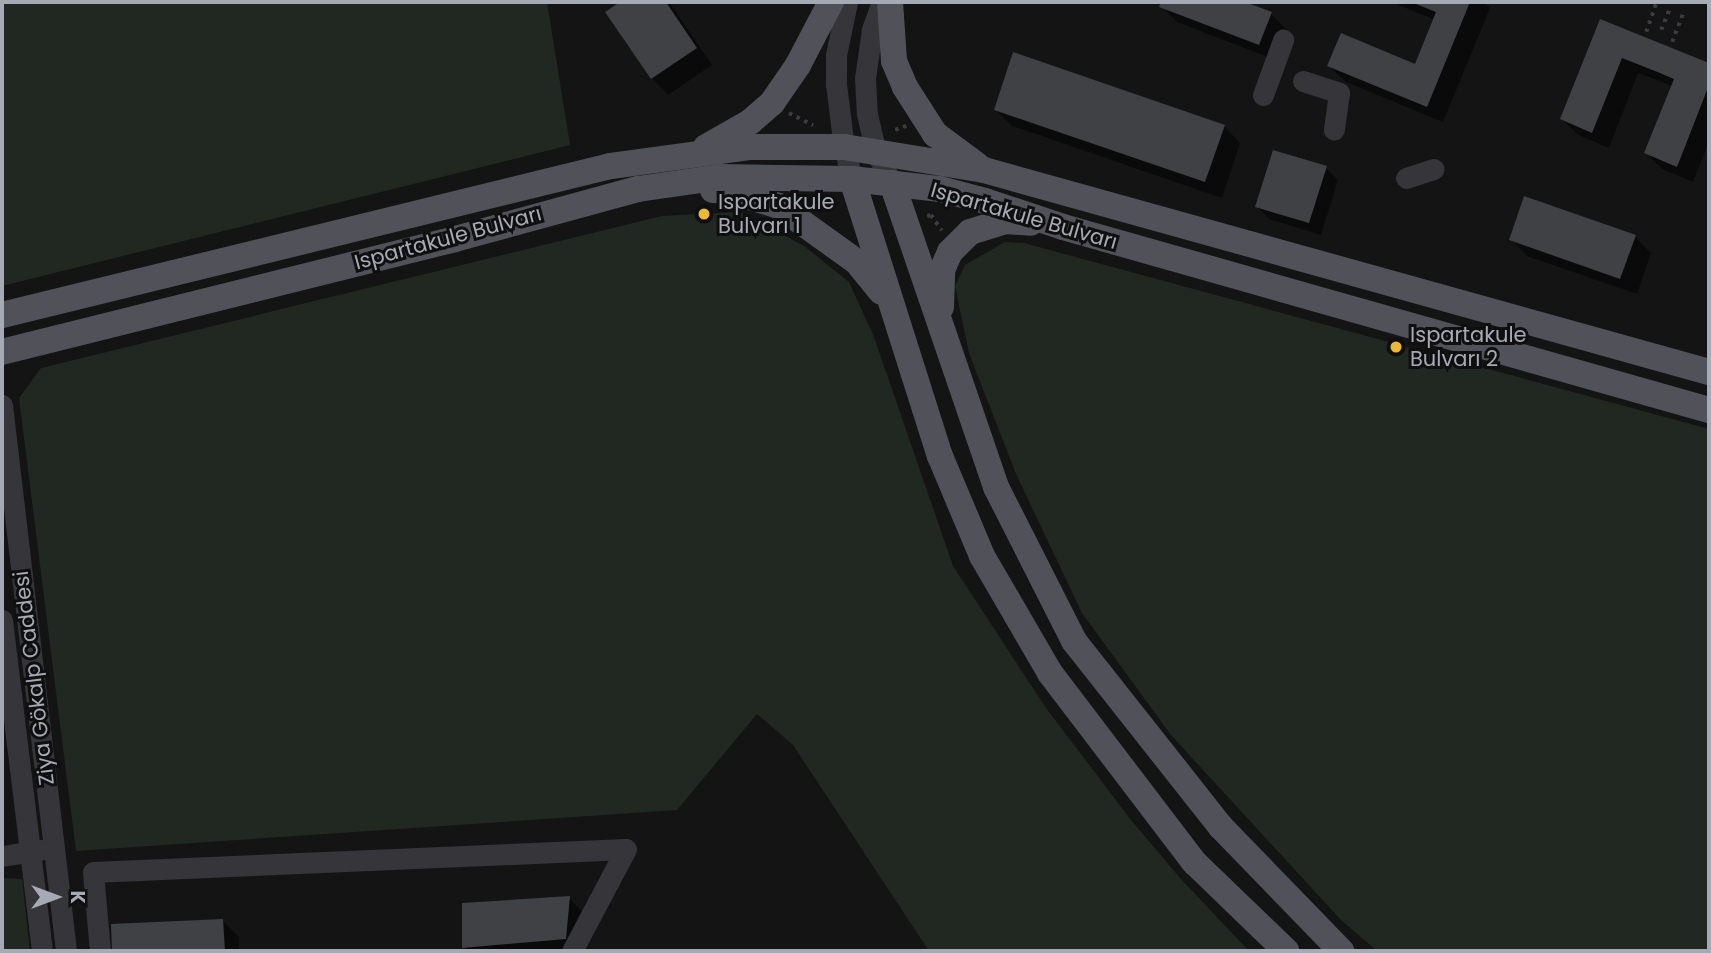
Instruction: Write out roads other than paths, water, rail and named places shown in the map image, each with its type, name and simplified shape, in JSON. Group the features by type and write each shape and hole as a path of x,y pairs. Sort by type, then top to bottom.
{"main road":[{"path":"698,152 750,121 772,103 798,65 831,2"},
{"path":"890,2 894,61 905,88 935,134 984,170"},
{"name":"Ispartakule Bulvarı","path":"2,315 611,166 749,147 844,147 984,170 1709,372"},
{"name":"Ispartakule Bulvarı","path":"2,352 455,239 638,189 720,177 852,179 892,183 974,198 1063,227 1709,410"},
{"path":"852,179 940,456 982,556 1050,673 1195,863 1286,951"},
{"path":"892,183 996,487 1074,640 1221,827 1341,951"},
{"path":"638,189 727,190 779,206 857,262 891,304"},
{"path":"941,326 942,270 950,252 970,232 1005,221 1063,227"}],"street":[{"path":"846,2 836,55 836,85 844,147 852,179"},
{"path":"882,2 872,30 865,78 867,114 875,150 892,183"},
{"path":"1263,96 1283,40"},
{"path":"1303,81 1339,93 1334,130"},
{"path":"1406,178 1433,169"},
{"name":"Ziya Gökalp Caddesi","path":"2,405 66,951"},
{"path":"2,620 42,951"},
{"path":"2,856 54,848"},
{"path":"100,951 93,872 626,849 572,951"}],"place":[{"name":"Ispartakule Bulvarı 1","path":"704,214"},
{"name":"Ispartakule Bulvarı 2","path":"1396,347"}]}
